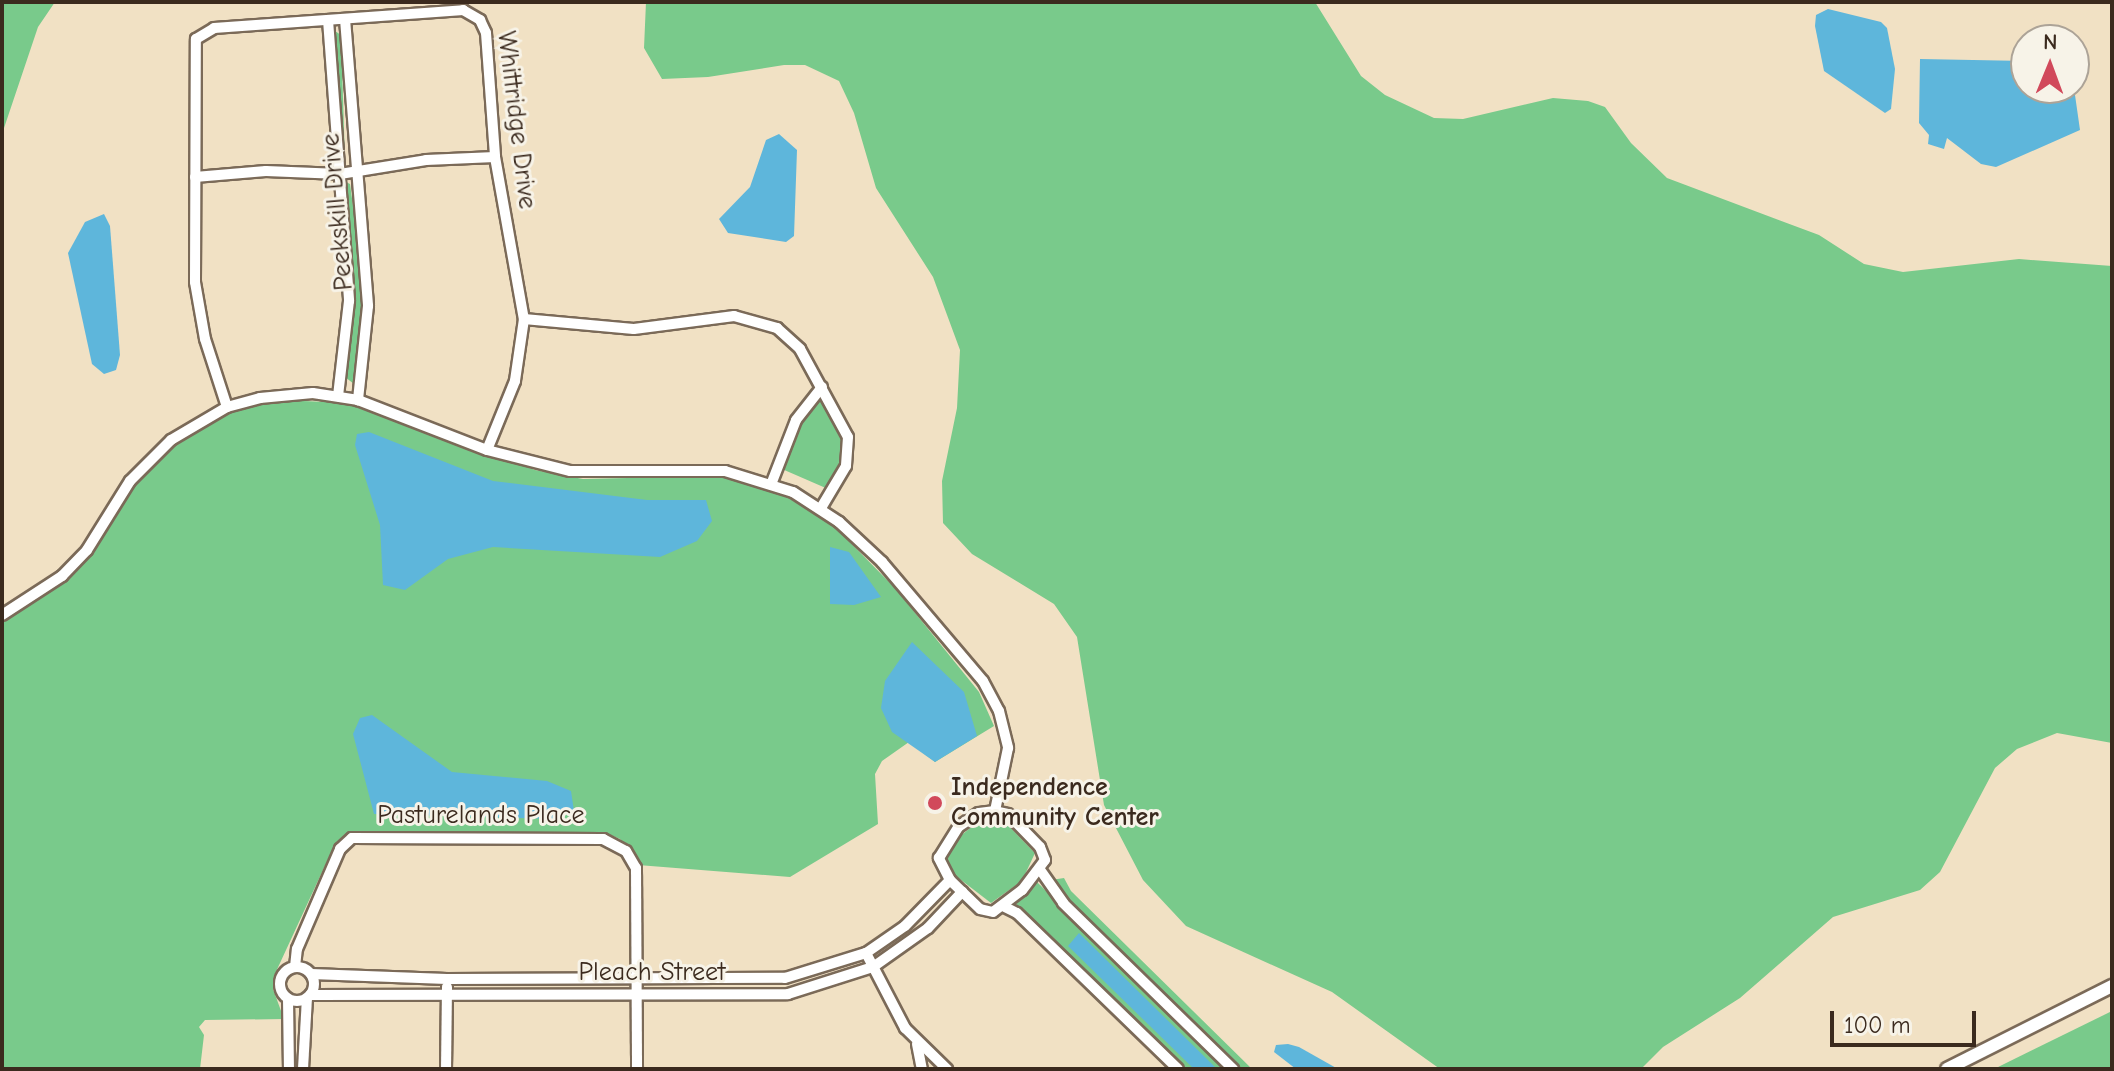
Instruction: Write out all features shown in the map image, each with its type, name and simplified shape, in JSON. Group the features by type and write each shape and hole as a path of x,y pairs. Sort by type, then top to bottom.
{"main road":[{"path":"1947,1069 2112,986"}],"street":[{"name":"Whittridge Drive","path":"227,407 198,306 196,39 214,28 463,10 480,20 486,33 495,157 524,319 515,381 487,450"},
{"name":"Peekskill Drive","path":"345,19 369,327 358,400"},
{"name":"Peekskill Drive","path":"328,20 349,312 338,396"},
{"path":"195,177 266,171 340,174 426,160 495,157"},
{"path":"524,319 634,329 751,317 789,338 844,424 849,451 842,475 821,508"},
{"path":"772,482 796,420 822,387"},
{"path":"2,615 36,596 87,550 149,459 227,407 290,394 338,396 358,400 487,450 541,466 596,474 704,470 772,482 821,508 865,544 983,681 999,711 1008,748 995,811"},
{"path":"1178,1069 1017,913 1005,907 980,909 950,880 940,867 942,846 958,827 979,813 995,811 1008,814 1040,847 1041,871 1063,903 1233,1069"},
{"name":"Pasturelands Place","path":"295,967 297,949 340,849 352,838 603,839 626,851 636,868 637,1069"},
{"path":"1005,907 1041,871"},
{"name":"Pleach Street","path":"311,974 635,981 785,978 866,953 905,926 950,880"},
{"name":"Pleach Street","path":"308,997 446,993 788,994 873,967 928,928 962,892"},
{"path":"866,953 917,1044 922,1069"},
{"path":"289,1069 288,999 280,980 295,967 311,974 303,1069"},
{"path":"446,1069 447,979"},
{"path":"288,999 308,997"},
{"path":"917,1044 947,1069"}],"green space":[{"path":"2,2 55,2 38,27 2,134"},
{"path":"646,2 1315,2 1361,76 1385,95 1434,118 1463,119 1553,98 1588,101 1605,107 1631,143 1667,178 1819,235 1864,264 1903,272 2019,259 2112,266 2112,743 2057,733 2017,749 1995,768 1940,872 1920,890 1833,917 1740,998 1663,1047 1641,1069 1440,1069 1332,992 1186,926 1143,880 1104,805 1077,637 1054,604 972,554 943,523 942,481 957,408 960,350 933,277 876,188 854,113 839,81 805,65 784,65 708,77 662,79 644,48"},
{"path":"335,31 341,35 345,161 343,161"},
{"path":"344,181 350,184 365,293 354,384 345,377 353,320"},
{"path":"280,400 350,403 535,470 583,479 717,476 773,489 831,523 895,588 979,692 994,726 935,762 909,742 882,761 875,774 878,824 790,877 638,865 620,839 608,834 349,832 335,844 274,976 273,989 284,1019 205,1020 199,1027 204,1035 200,1069 2,1069 2,621 73,573 142,475 174,445 224,414"},
{"path":"815,402 826,402 845,444 841,466 828,489 782,469 800,421"},
{"path":"984,817 1002,819 1035,853 1022,881 991,903 948,870 946,859 959,837"},
{"path":"1064,878 1071,891 1252,1069 1241,1069 1061,897 1051,880"},
{"path":"1037,882 1226,1069 1185,1069 1016,904"},
{"path":"2112,1011 2112,1069 1994,1069"}],"water":[{"path":"1828,9 1881,22 1887,28 1895,69 1891,109 1885,113 1824,71 1815,26 1816,15"},
{"path":"1920,59 2010,61 2010,104 2076,104 2080,130 1996,167 1981,164 1947,138 1944,149 1928,144 1929,135 1919,123"},
{"path":"779,134 797,150 794,236 786,242 728,233 719,219 750,187 766,140"},
{"path":"104,214 110,226 120,355 116,370 104,374 92,364 68,253 85,222"},
{"path":"369,432 493,481 647,500 706,500 712,521 697,541 660,557 493,547 448,559 405,590 383,585 380,525 355,445 357,434"},
{"path":"830,547 849,552 881,597 854,605 830,604"},
{"path":"912,642 964,692 977,736 935,762 892,732 881,708 885,681"},
{"path":"372,715 452,772 547,781 571,791 574,811 557,819 374,814 353,734 360,718"},
{"path":"1079,933 1217,1069 1194,1069 1068,946"},
{"path":"1288,1044 1338,1069 1296,1069 1274,1052 1276,1045"}],"place":[{"name":"Independence Community Center","path":"935,803"}]}
